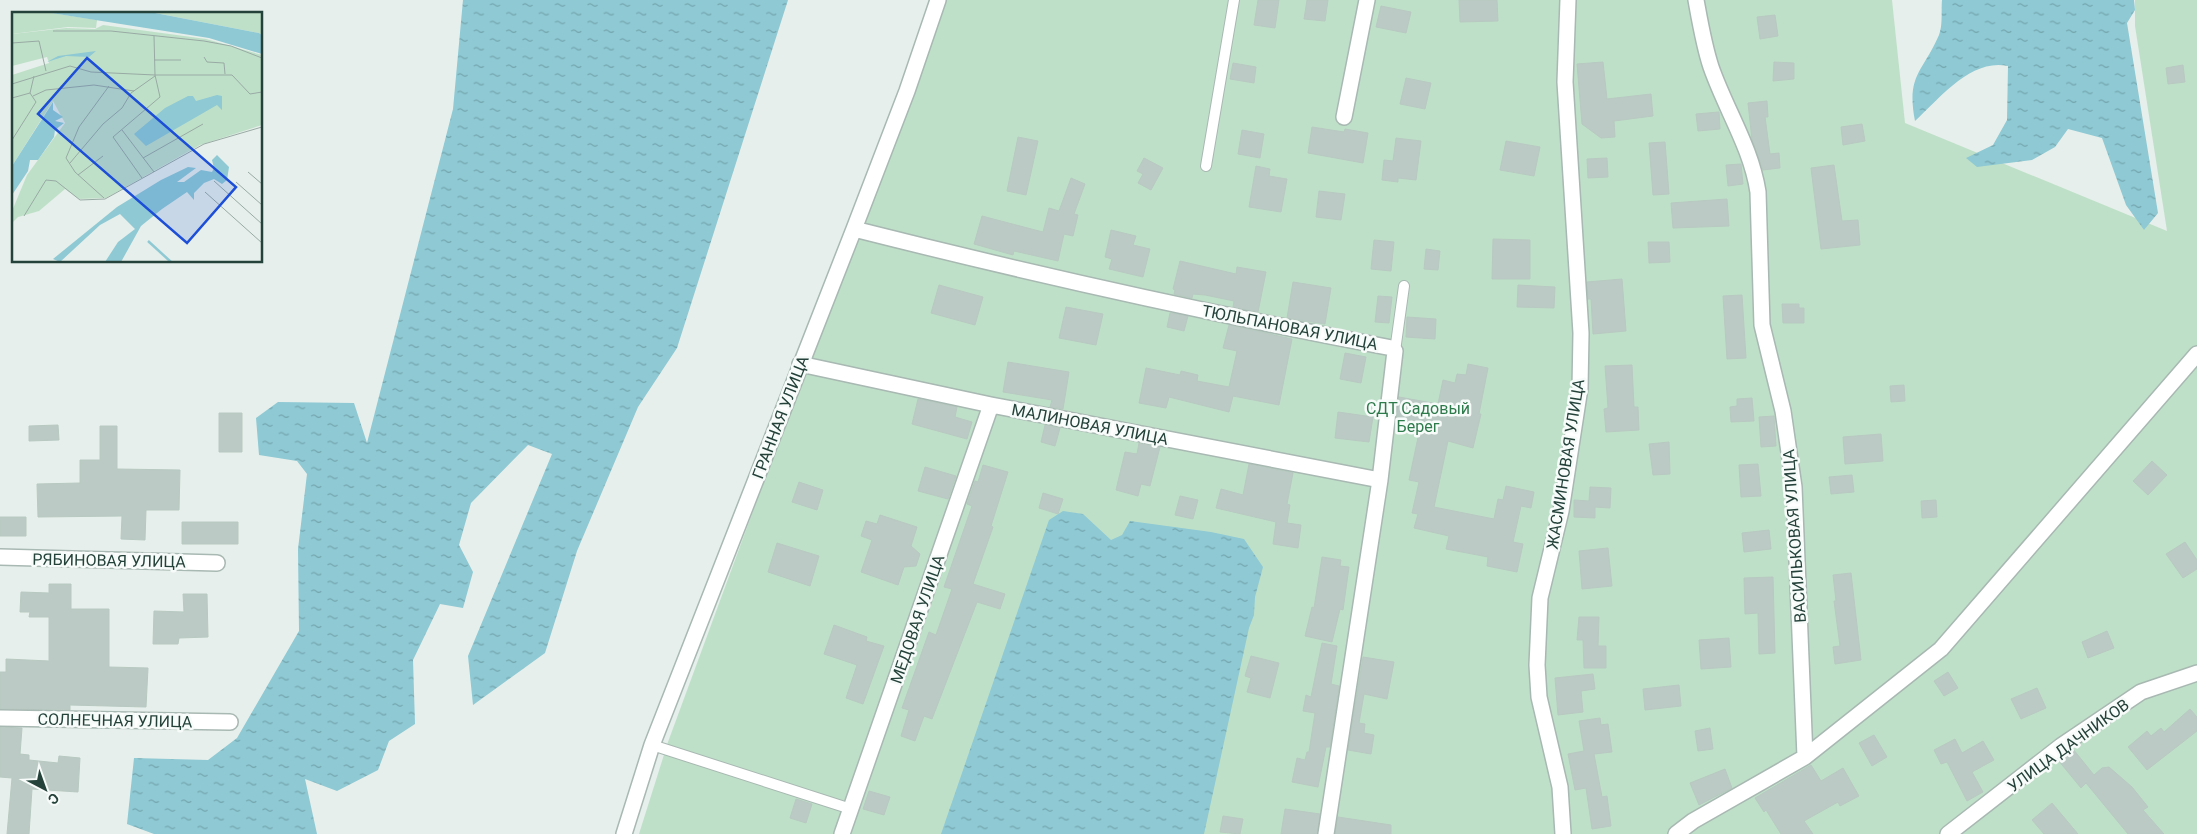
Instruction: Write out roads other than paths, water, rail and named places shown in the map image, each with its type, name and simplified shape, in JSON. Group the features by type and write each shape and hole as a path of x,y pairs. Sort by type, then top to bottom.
{"street":[{"name":"ГРАННАЯ УЛИЦА","path":"624,834 652,746 907,91 938,0"},
{"path":"1344,117 1367,0"},
{"name":"ЖАСМИНОВАЯ УЛИЦА","path":"1564,834 1560,787 1540,697 1537,665 1540,598 1560,511 1580,388 1581,333 1565,82 1568,0"},
{"name":"ВАСИЛЬКОВАЯ УЛИЦА","path":"1696,0 1711,66 1755,172 1758,192 1762,325 1783,411 1794,487 1805,757"},
{"name":"ТЮЛЬПАНОВАЯ УЛИЦА","path":"854,229 980,261 1242,319 1395,350 1380,480 1326,834"},
{"path":"1676,834 1693,821 1805,757 1941,649 2197,354"},
{"name":"МАЛИНОВАЯ УЛИЦА","path":"800,364 991,404 1380,480"},
{"name":"МЕДОВАЯ УЛИЦА","path":"842,834 991,404"},
{"name":"РЯБИНОВАЯ УЛИЦА","path":"0,558 217,563"},
{"name":"УЛИЦА ДАЧНИКОВ","path":"1948,834 2061,746 2141,692 2197,673"},
{"name":"СОЛНЕЧНАЯ УЛИЦА","path":"0,718 230,722"}],"lane":[{"path":"1206,166 1234,0"},
{"path":"1395,350 1404,286"},
{"path":"652,746 851,809"}],"water":[{"path":"463,0 788,0 677,348 638,407 577,551 545,653 473,705 468,656 552,454 528,445 471,503 459,545 473,572 463,608 440,604 413,660 415,724 389,741 378,770 337,791 305,779 317,834 154,834 127,824 134,758 208,760 237,738 299,631 298,549 307,474 297,461 259,455 256,418 278,402 354,403 367,443 453,109"},
{"path":"1942,0 2134,0 2135,10 2127,23 2158,213 2144,230 2126,205 2102,138 2068,129 2055,147 2032,160 1977,167 1966,158 1993,145 2007,120 2008,66 1994,65 1981,68 1969,74 1946,91 1915,121 1913,106 1914,83 1939,35"},
{"path":"1063,511 1083,514 1111,540 1122,535 1130,521 1211,532 1244,539 1263,567 1255,597 1254,615 1249,628 1204,834 941,834 1049,520"}],"park label":[{"name":"СДТ Садовый Берег","path":"1418,417"}]}
